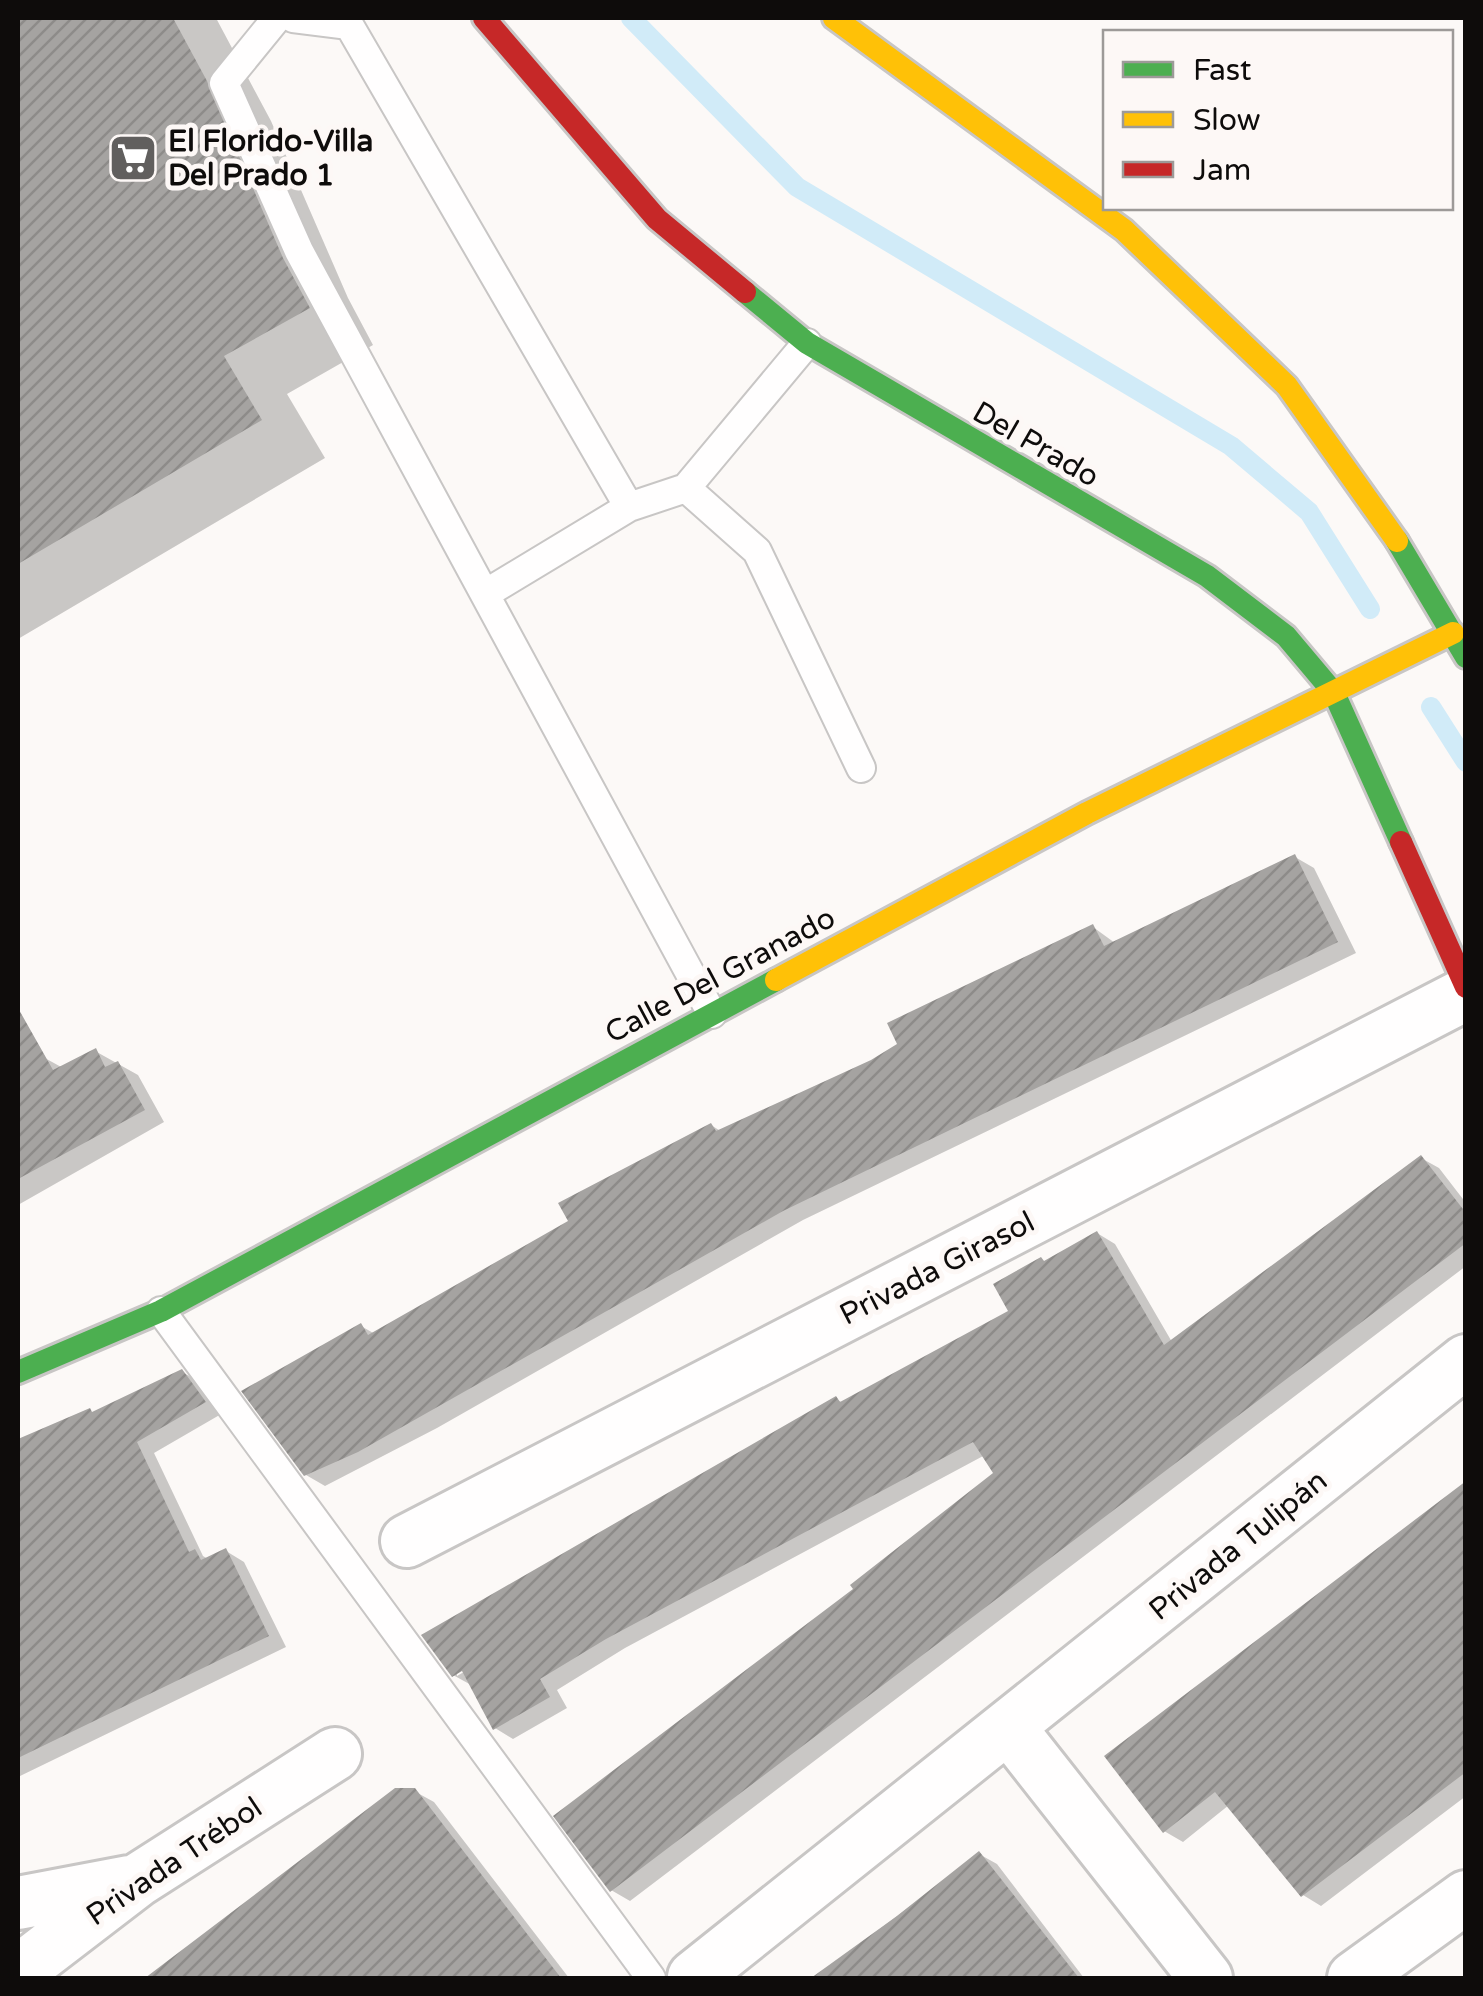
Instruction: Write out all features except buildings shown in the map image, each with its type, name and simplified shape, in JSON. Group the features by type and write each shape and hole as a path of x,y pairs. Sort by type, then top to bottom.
{"main road":[{"name":"Del Prado","path":"484,18 657,219 807,342 1207,576 1286,636 1334,693 1466,991"},
{"path":"834,18 1124,230 1287,386 1376,508 1466,657"},
{"name":"Calle Del Granado","path":"18,1372 161,1310 1087,812 1453,633"}],"street":[{"name":"Privada Girasol","path":"407,1542 1466,991"},
{"name":"Privada Tulipán","path":"672,1978 1010,1728 1466,1360"},
{"path":"1010,1728 1206,1978"},
{"name":"Privada Trébol","path":"18,1972 138,1880 335,1754"},
{"path":"18,1903 138,1880"},
{"path":"1354,1978 1466,1898"}],"lane":[{"path":"277,18 224,83 299,251 712,1014"},
{"path":"293,18 349,25 629,506"},
{"path":"486,594 629,506 686,488 807,342"},
{"path":"686,488 757,552 861,768"},
{"path":"161,1310 672,1978"}],"waterway":[{"path":"631,18 797,187 1231,446 1309,512 1370,609"},
{"path":"1431,707 1466,762"}],"traffic: fast":[{"path":"745,292 807,343 1207,576 1286,636 1334,693 1401,842"},
{"path":"1397,541 1466,657"},
{"path":"18,1372 161,1311 776,980"}],"traffic: slow":[{"path":"834,18 1124,230 1287,386 1397,541"},
{"path":"776,980 1087,813 1453,633"}],"traffic: jam":[{"path":"484,18 657,219 745,292"},
{"path":"1401,842 1466,987"}],"place":[{"name":"El Florido-Villa Del Prado 1","path":"133,158"}]}
